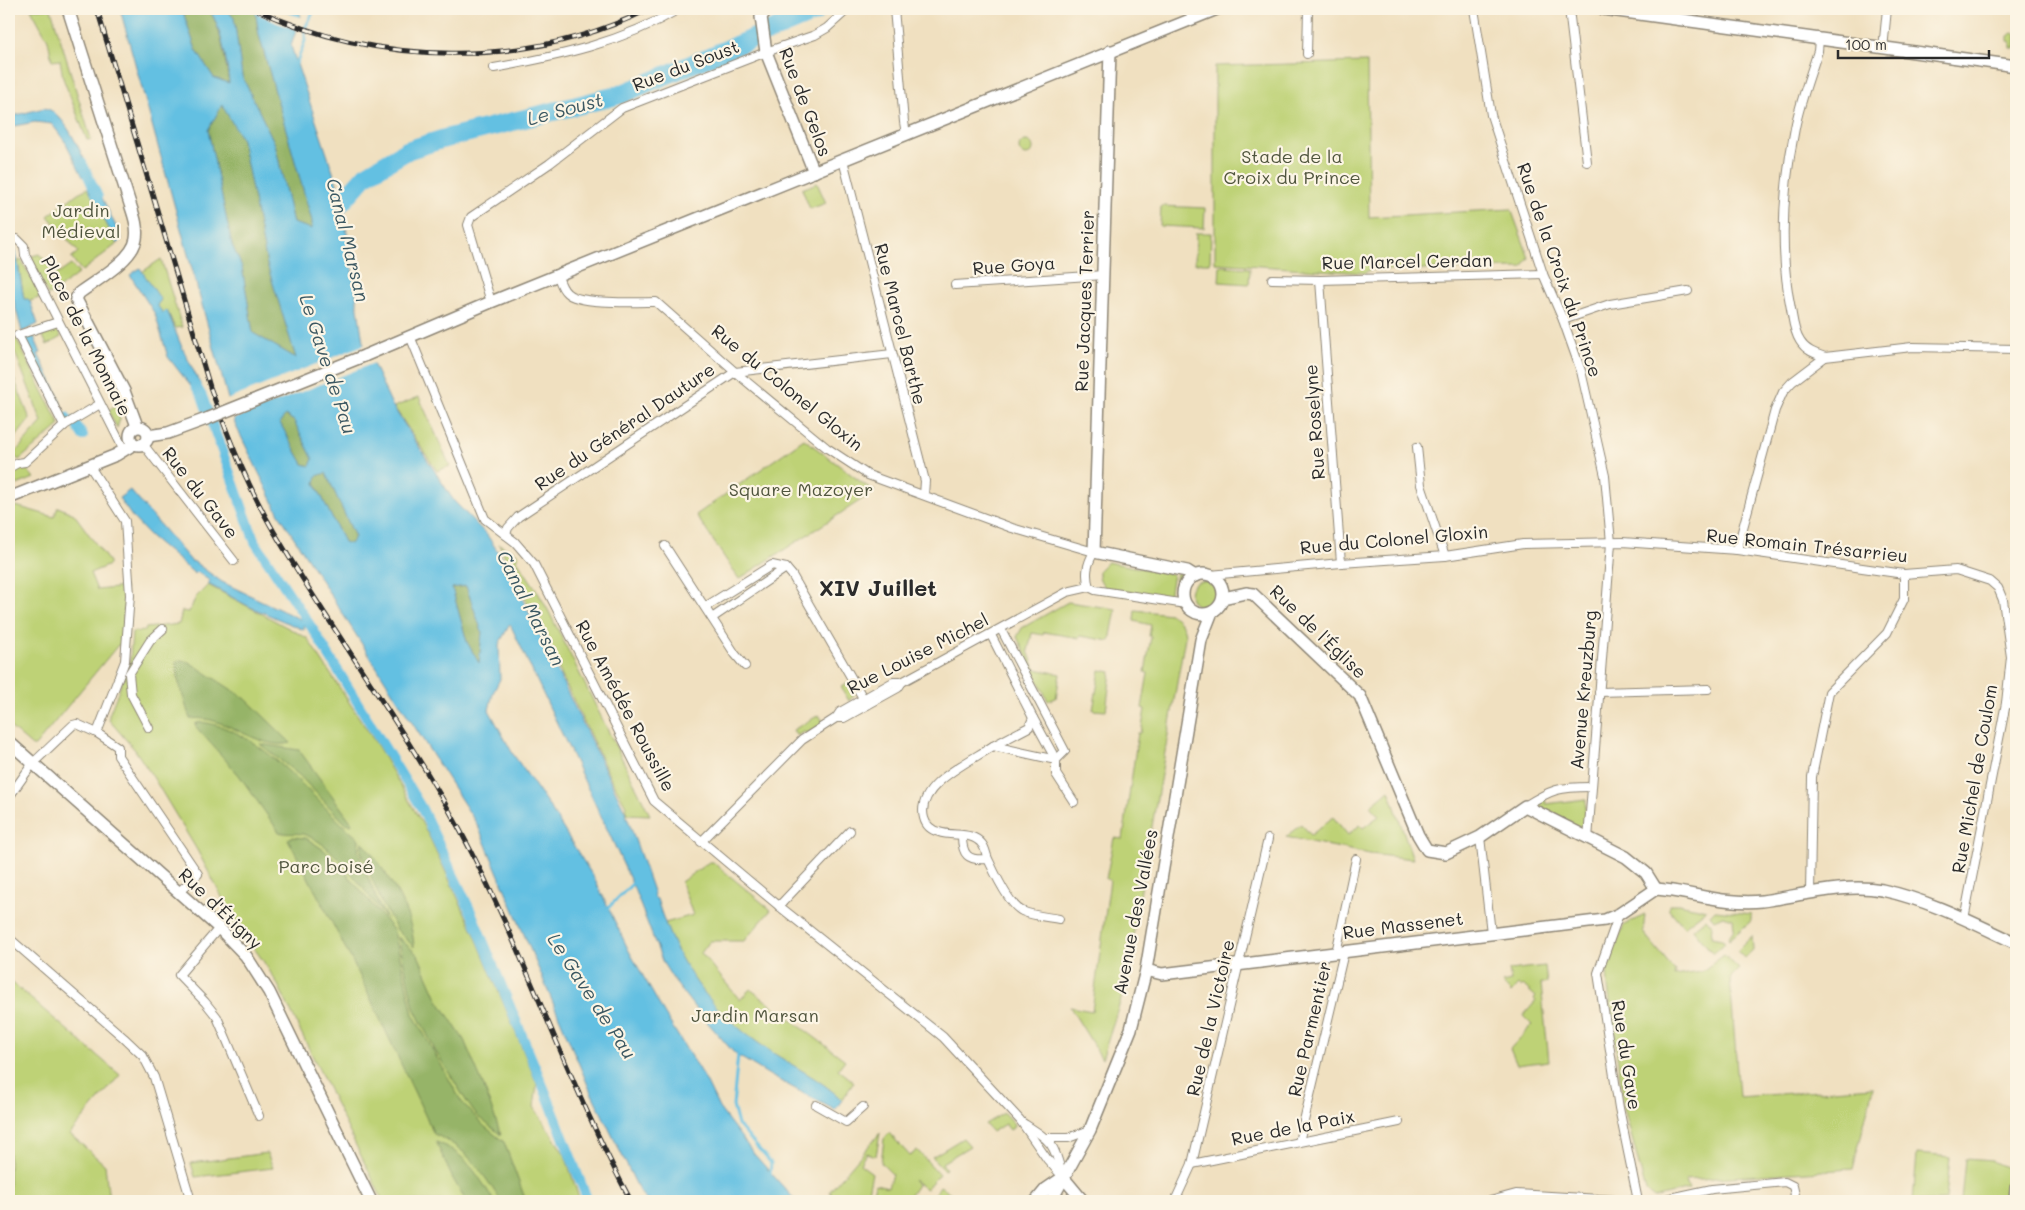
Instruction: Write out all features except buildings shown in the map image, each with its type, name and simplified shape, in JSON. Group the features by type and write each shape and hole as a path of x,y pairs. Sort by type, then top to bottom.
{"street":[{"name":"Place de la Monnaie","path":"68,9 135,221 136,241 130,254 79,292 76,299 124,391 137,426"},
{"path":"494,68 585,49 628,33 679,9"},
{"name":"Rue du Soust","path":"491,302 468,226 471,218 549,164 622,108 765,48 815,35 827,28 848,9"},
{"path":"894,9 906,134"},
{"path":"9,498 137,443 175,431 370,354 491,302 1217,9"},
{"path":"1307,54 1308,9"},
{"name":"Rue de la Croix du Prince","path":"1474,9 1491,115 1543,274 1564,320 1581,371 1605,476 1611,543"},
{"path":"1569,9 1587,162"},
{"path":"1603,9 2016,66"},
{"path":"1883,49 1887,9"},
{"name":"Rue de Gelos","path":"764,13 765,48 814,172"},
{"path":"1819,40 1818,51 1795,126 1785,185 1785,264 1788,295 1796,333 1801,343 1812,353 1825,357 1912,347 2016,350"},
{"name":"Rue Jacques Terrier","path":"1094,552 1110,51"},
{"name":"Rue Marcel Barthe","path":"843,160 925,481 924,495"},
{"name":"Place de la Monnaie","path":"13,239 24,246 25,255 100,404 137,443"},
{"name":"Rue Marcel Cerdan","path":"1272,279 1320,280 1543,274"},
{"name":"Rue Goya","path":"956,285 1104,275"},
{"name":"Rue du Colonel Gloxin","path":"558,276 566,292 578,298 612,303 656,302 735,372 827,448 868,475 1012,528 1094,552 1187,571 1195,576"},
{"name":"Rue Roselyne","path":"1320,280 1341,562"},
{"path":"1564,320 1610,304 1688,291"},
{"path":"58,322 18,335 64,425"},
{"name":"Rue Amédée Roussille","path":"410,336 485,519 506,535 534,564 654,800 701,842 779,906 943,1037 1020,1120 1047,1159 1063,1177"},
{"name":"Rue du Général Dauture","path":"506,535 508,528 518,517 735,372 892,354"},
{"path":"1737,550 1775,410 1783,392 1792,382 1825,357"},
{"path":"9,468 25,462 64,425 100,404"},
{"path":"137,426 145,429 137,443 130,439 132,429 137,426"},
{"name":"Rue du Gave","path":"137,443 234,561"},
{"path":"1417,447 1420,485 1445,556"},
{"path":"89,465 125,521 130,595 125,662 98,733"},
{"name":"Rue du Colonel Gloxin","path":"1210,575 1341,562 1445,556 1523,544 1611,543"},
{"name":"Rue Romain Trésarrieu","path":"1611,543 1653,543 1700,549 1737,550 1904,574 1956,570 1990,581 1998,588 2003,600 2005,614"},
{"name":"Avenue Kreuzburg","path":"1588,839 1611,543"},
{"path":"665,546 735,654 745,666"},
{"path":"1094,552 1088,562 1086,578 1089,587 1095,590 1186,604 1197,613 1212,612 1219,606 1222,598 1220,584 1210,575 1202,574 1195,576 1185,585 1183,591 1186,604"},
{"path":"705,607 772,565 786,568 792,575 865,702"},
{"path":"712,618 786,568"},
{"path":"1810,893 1812,777 1829,692 1887,633 1904,599 1904,574"},
{"name":"Rue Louise Michel","path":"701,842 810,734 836,718 844,718 865,702 898,688 902,682 1073,590 1086,578"},
{"name":"Rue Louise Michel","path":"1073,590 1089,587"},
{"name":"Rue de l'Église","path":"1222,598 1246,593 1254,594 1360,696 1418,836 1426,850 1446,853 1480,837"},
{"name":"Avenue des Vallées","path":"1051,1201 1090,1130 1130,1029 1146,970 1201,640 1212,612"},
{"name":"Avenue des Vallées","path":"1197,613 1201,640"},
{"name":"Rue Michel de Coulom","path":"1964,919 2006,704 2011,657 2005,614"},
{"path":"149,728 131,694 129,674 150,641 163,629"},
{"path":"1001,629 1065,751 1056,760"},
{"path":"990,635 1056,760 1056,774 1074,802"},
{"path":"1599,692 1708,689"},
{"path":"2006,704 2016,706"},
{"path":"1033,718 1029,727 993,746 935,784 925,798 923,814 925,824 932,830 974,837 981,842 1013,905 1022,911 1060,919"},
{"path":"9,797 33,763 74,726 77,724 98,733 118,747 118,756 198,874 179,892"},
{"name":"Rue d'Étigny","path":"9,742 219,928 246,956 269,992 371,1201"},
{"path":"993,746 1056,760"},
{"path":"1491,932 1480,837 1549,791 1569,787 1591,787"},
{"path":"1525,806 1626,857 1646,873 1656,889 1679,891 1725,900 1761,901 1845,889 1881,890 1921,902 2016,943"},
{"path":"779,906 850,831"},
{"path":"962,836 962,846 971,858 977,860 988,859"},
{"name":"Rue de la Victoire","path":"1175,1201 1192,1164 1268,839"},
{"name":"Rue Parmentier","path":"1299,1142 1340,952 1356,859"},
{"name":"Rue Massenet","path":"1146,970 1162,974 1491,932 1605,920 1619,914 1656,889"},
{"name":"Rue du Gave","path":"1619,914 1598,973 1619,1108 1638,1201"},
{"path":"219,928 179,975 206,1002 216,1017 258,1116"},
{"path":"9,938 143,1056 154,1077 190,1201"},
{"path":"816,1104 846,1122 863,1107"},
{"name":"Rue Amédée Roussille","path":"1020,1120 1046,1138 1057,1152 1063,1177"},
{"name":"Rue de la Paix","path":"1192,1164 1400,1122"},
{"path":"1046,1138 1068,1138 1090,1130"},
{"path":"1063,1177 1083,1201"},
{"name":"Avenue des Vallées","path":"1036,1201 1046,1189 1063,1177"},
{"path":"1657,1201 1712,1189 1785,1182 1793,1186 1795,1195 1792,1201"},
{"path":"2015,1201 2016,1188"},
{"path":"1490,1201 1516,1194 1632,1201"}],"green space":[{"path":"31,9 51,9 91,139 87,140 63,78 60,60 52,61 48,40"},
{"path":"182,9 208,9 212,15 222,44 229,83 214,78 196,50"},
{"path":"226,9 255,9 259,35 312,221 312,229 293,223 275,144 242,76 234,18"},
{"path":"2013,33 2016,34 2016,48 2011,48 2011,42 2008,41 2008,36"},
{"name":"Stade de la Croix du Prince","path":"1367,62 1369,217 1511,209 1529,258 1522,268 1370,270 1364,273 1215,263 1215,66"},
{"path":"222,105 242,139 267,264 296,358 253,333 242,267 232,245 208,130"},
{"path":"1023,141 1029,141 1033,148 1029,155 1023,155 1019,151 1019,145"},
{"path":"817,183 826,203 810,209 802,189"},
{"name":"Jardin Médieval","path":"88,188 117,244 82,271 71,258 78,252 48,216 78,193"},
{"path":"1161,206 1205,208 1204,228 1160,226"},
{"path":"1196,233 1211,233 1210,263 1195,263"},
{"path":"39,254 58,274 71,265 79,273 48,295 29,257"},
{"path":"161,259 182,327 175,328 167,310 163,314 156,304 142,272"},
{"path":"21,260 42,297 30,301 28,299 24,300 18,261"},
{"path":"1220,266 1250,268 1249,284 1219,282"},
{"path":"55,324 61,337 47,345 40,330"},
{"path":"14,334 60,425 19,460 13,455 42,422 9,337"},
{"path":"9,366 30,419 9,446"},
{"path":"419,397 450,466 437,471 394,407"},
{"path":"120,403 120,419 117,428 108,411"},
{"path":"284,415 294,421 313,459 310,466 303,464 280,423"},
{"name":"Square Mazoyer","path":"804,439 875,491 739,579 696,515"},
{"path":"24,466 34,478 17,485 9,473 15,468"},
{"path":"326,473 355,537 350,545 344,542 315,483 316,476"},
{"path":"16,506 54,517 58,507 74,514 109,562 109,565 90,573 97,590 125,587 123,646 118,645 35,746 32,746 9,726 9,509"},
{"path":"499,544 509,550 511,549 519,556 516,559 548,610 650,815 627,814 626,806 611,779"},
{"path":"1107,562 1173,574 1169,598 1105,588 1099,578 1099,570"},
{"path":"1177,573 1185,575 1180,584 1176,600 1173,600"},
{"path":"1203,581 1213,584 1216,594 1213,604 1203,607 1193,604 1190,594 1193,584"},
{"name":"Parc boisé","path":"208,585 307,638 379,748 427,832 472,928 537,1084 534,1107 565,1155 580,1201 383,1201 278,985 252,946 232,925 235,922 197,850 135,750 109,720 109,715 130,661 132,632 145,631 146,628 179,624 182,611 189,612 196,597"},
{"path":"466,586 482,632 479,664 467,642 452,588"},
{"path":"1068,602 1116,609 1110,641 1044,632 1043,635 1032,633 1028,651 1035,669 1060,674 1056,698 1048,701 1017,637 1022,628"},
{"path":"1135,610 1170,614 1181,623 1185,637 1123,993 1102,1059 1070,1007 1092,1011 1110,880 1106,879 1114,838 1123,839 1138,733 1141,733 1145,709 1142,708 1148,673 1145,672 1151,637 1149,636 1151,625 1134,621"},
{"path":"181,660 189,662 246,699 291,743 266,742 216,721 190,719 178,680 176,662"},
{"path":"1100,670 1111,672 1106,711 1093,710"},
{"path":"850,682 855,692 849,701 841,687"},
{"path":"819,715 824,723 808,733 803,732 797,736 793,730"},
{"path":"200,722 223,727 245,738 266,752 359,839 358,852 379,905 387,919 340,860 318,841 306,835 279,832 239,775 196,727 195,724"},
{"path":"260,744 299,750 352,823 351,825 344,822 299,775"},
{"path":"1389,790 1413,859 1370,854 1286,837 1301,824 1311,835 1333,817 1348,835 1360,825 1363,828 1379,816 1370,806"},
{"path":"1545,798 1546,804 1586,799 1583,829 1572,827 1571,822 1537,804"},
{"path":"292,837 306,838 324,850 338,863 394,931 413,1014 461,1101 484,1126 504,1142 526,1201 501,1201 480,1171 465,1154 434,1134 358,972 288,839"},
{"path":"362,841 380,865 403,904 412,933 414,947 397,930 382,903 361,852"},
{"name":"Jardin Marsan","path":"709,862 713,862 771,910 744,941 710,941 701,953 740,1000 750,989 845,1060 838,1069 854,1082 842,1100 820,1082 767,1049 733,1024 711,1002 684,965 665,923 693,915 681,882"},
{"path":"1669,904 1679,904 1706,910 1684,927 1669,909"},
{"path":"1715,910 1751,914 1751,921 1729,940 1728,938 1734,929 1733,919 1723,916 1714,920 1710,915"},
{"path":"1645,915 1643,932 1675,971 1674,976 1701,972 1724,955 1739,969 1730,978 1739,1097 1873,1087 1853,1169 1685,1180 1689,1189 1654,1198 1646,1191 1624,1108 1607,967 1624,925"},
{"path":"1706,918 1712,925 1711,937 1722,939 1725,943 1713,954 1693,929"},
{"path":"1752,936 1753,950 1744,958 1737,951"},
{"path":"398,937 418,955 438,1000 464,1040 484,1087 501,1135 477,1116 436,1052 414,1008"},
{"path":"1545,966 1547,983 1541,984 1549,1061 1517,1065 1510,1049 1532,1025 1523,1016 1536,1001 1534,999 1536,997 1523,985 1521,987 1518,985 1511,993 1502,983 1511,981 1509,970"},
{"path":"9,980 120,1075 70,1134 105,1165 109,1201 9,1201"},
{"path":"1004,1113 1014,1124 1013,1128 1010,1130 1005,1124 992,1132 985,1124"},
{"path":"880,1133 876,1156 866,1153 860,1164 872,1173 866,1201 835,1201 830,1191"},
{"path":"889,1133 910,1156 917,1150 939,1174 926,1189 913,1180 917,1185 906,1201 871,1201 875,1184 888,1187 892,1174 881,1163 884,1139"},
{"path":"963,1138 970,1146 942,1163 946,1169 944,1170 932,1157"},
{"path":"436,1142 455,1152 470,1166 494,1201 466,1201 452,1177"},
{"path":"267,1153 273,1168 195,1177 191,1163"},
{"path":"1917,1154 1950,1157 1946,1200 1913,1201"},
{"path":"1965,1159 1992,1161 2009,1169 2005,1201 1961,1201"},
{"path":"940,1186 955,1196 959,1194 970,1201 942,1201 934,1194"}],"water":[{"path":"120,9 182,9 196,50 214,78 229,83 220,33 208,9 226,9 234,18 242,76 275,144 293,223 312,229 312,221 259,35 255,9 298,9 301,16 291,46 342,199 363,342 392,405 454,501 487,535 504,561 625,811 654,894 653,897 657,899 674,945 685,965 712,1002 728,1019 767,1049 834,1092 842,1100 835,1110 771,1076 735,1054 675,982 663,963 633,886 510,624 499,644 500,679 493,693 489,710 513,754 547,803 594,878 629,951 706,1081 719,1108 754,1154 796,1201 647,1201 640,1192 590,1090 478,826 279,514 235,424","holes":["222,105 242,140 267,264 296,358 253,333 242,267 232,245 208,130","285,415 294,421 313,459 310,466 303,464 280,423","326,473 355,537 350,544 344,542 315,483 317,476","466,586 482,632 479,663 467,642 452,588"]},
{"path":"44,108 59,116 72,134 90,172 83,177 66,143 52,124 35,122 9,127 9,117"},
{"path":"95,183 122,239 117,244 88,188"},
{"path":"9,211 24,299 30,301 38,324 22,332 9,283"},
{"path":"140,268 161,300 157,305 163,313 167,310 181,345 205,394 200,398 168,357 155,314 130,275"},
{"path":"32,332 41,353 38,354 57,392 69,420 67,421 27,350 23,335"},
{"path":"130,490 192,562 222,582 304,621 304,630 248,606 208,584 210,581 197,572 195,574 149,535 133,518 119,498"}],"pier":[{"path":"253,9 276,9 303,18 299,30 277,23 253,11"},
{"path":"366,344 374,363 231,420 224,401"}],"waterway":[{"path":"296,64 305,41 305,28 315,9"},
{"name":"Le Soust","path":"325,221 366,175 408,150 443,139 619,95 815,12 818,9"},
{"path":"82,163 98,197"},
{"path":"195,385 202,396 255,542 314,631 421,807 472,914 588,1201"},
{"path":"66,417 68,421 75,423 83,436"},
{"path":"606,910 633,883"},
{"path":"738,1054 733,1106 738,1125 771,1163 770,1177"}],"railway":[{"path":"97,9 210,387 246,478 273,530 296,568 393,718 461,832 506,924 586,1110 631,1201"},
{"path":"255,9 302,28 351,42 401,50 452,53 502,51 553,43 602,29 649,9"}],"district":[{"name":"XIV Juillet","path":"878,588"}],"water label":[{"name":"Canal Marsan","path":"348,240"},
{"name":"Le Gave de Pau","path":"328,364"},
{"name":"Canal Marsan","path":"531,608"},
{"name":"Le Gave de Pau","path":"592,996"}]}
